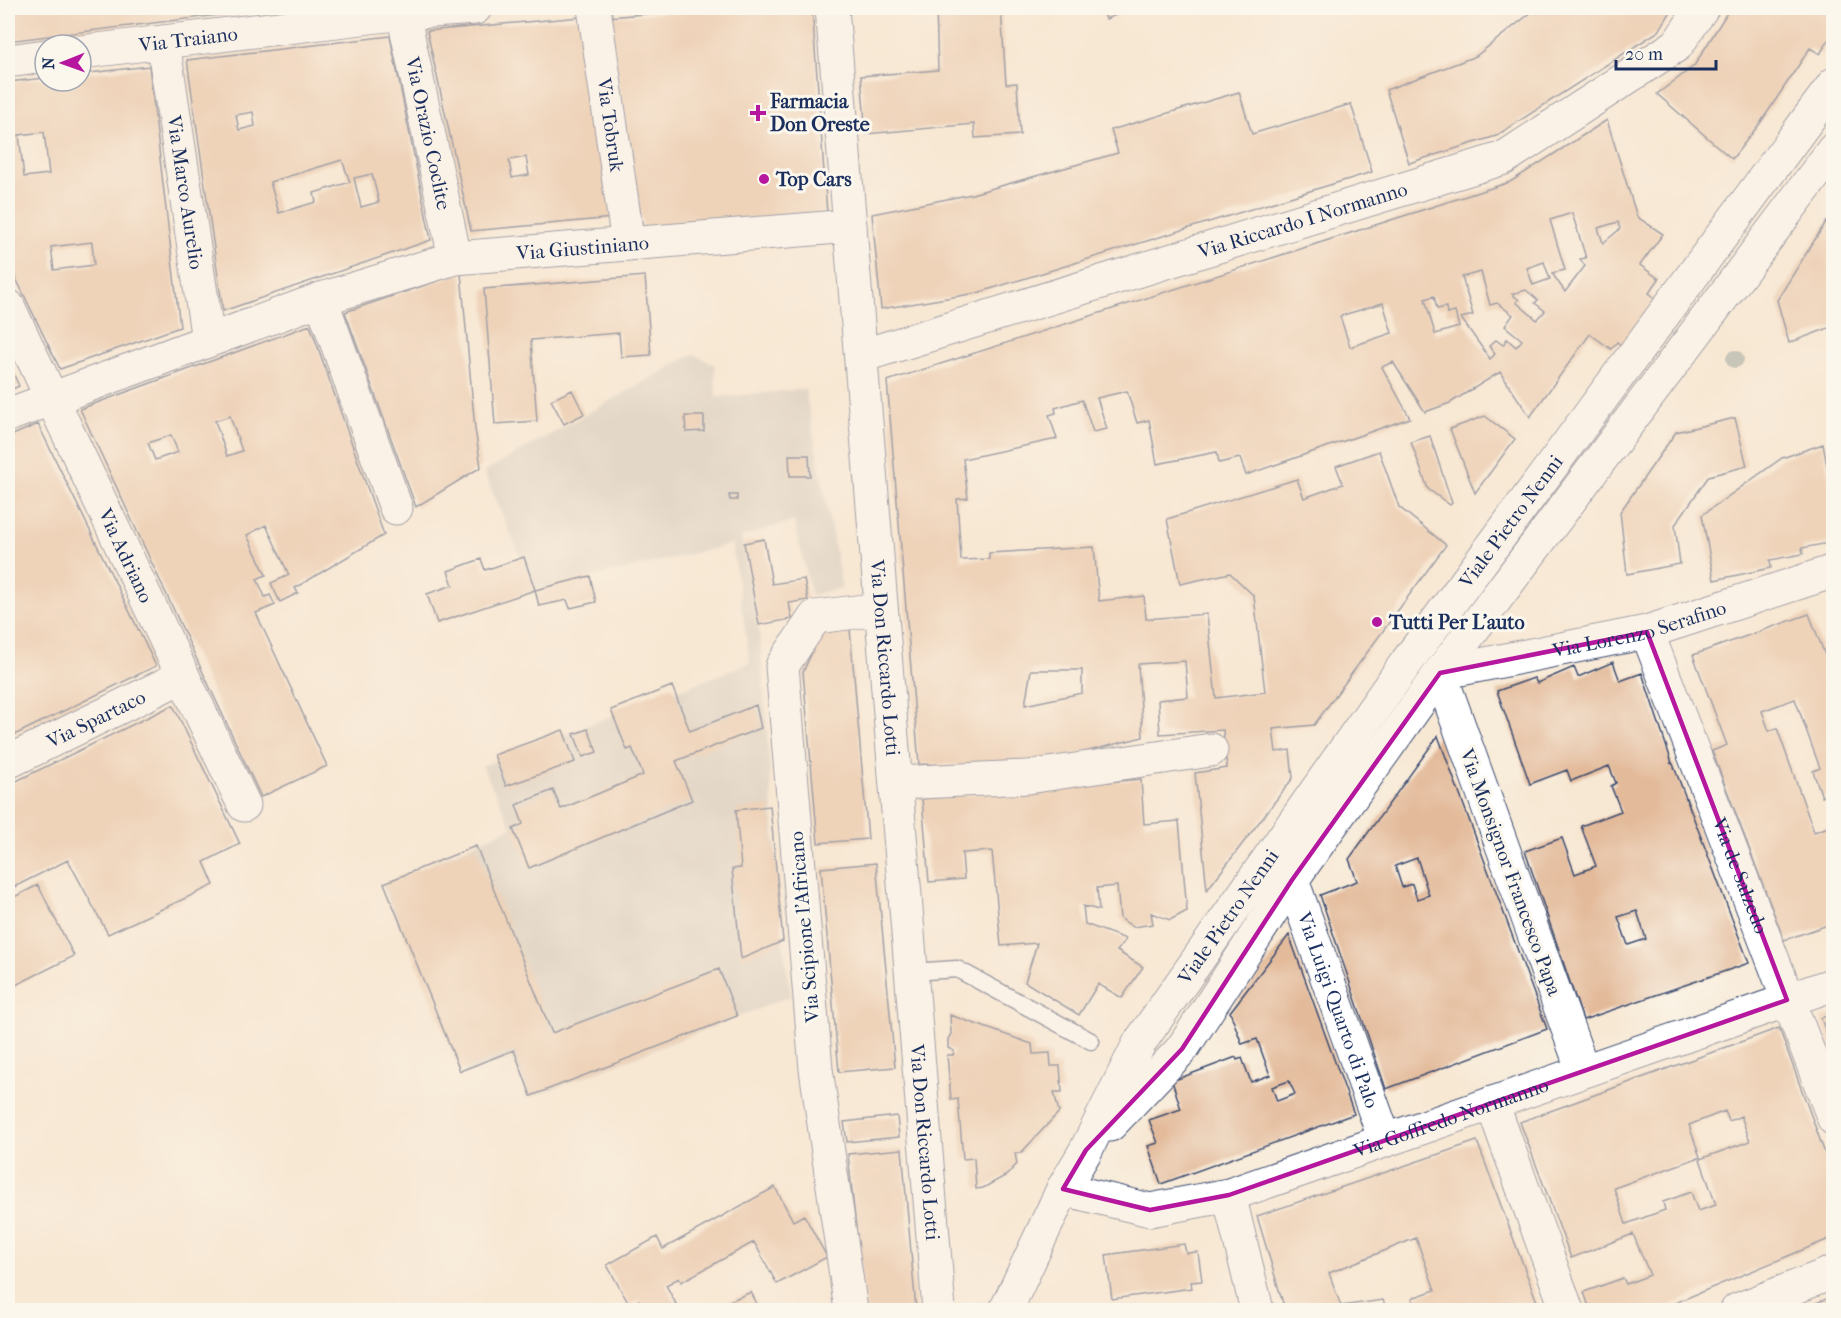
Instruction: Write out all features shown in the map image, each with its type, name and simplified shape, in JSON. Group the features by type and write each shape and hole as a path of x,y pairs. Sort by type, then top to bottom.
{"street":[{"name":"Via Traiano","path":"93,51 403,10 475,8"},
{"name":"Via Tobruk","path":"594,8 628,244"},
{"name":"Via Don Riccardo Lotti","path":"832,8 939,1311"},
{"name":"Via Riccardo I Normanno","path":"861,356 1504,158 1677,45 1702,8"},
{"name":"Via Orazio Coclite","path":"403,10 455,258"},
{"name":"Via Marco Aurelio","path":"164,42 208,340"},
{"path":"8,61 33,58"},
{"name":"Viale Pietro Nenni","path":"1006,1311 1063,1189 1086,1150 1140,1042 1392,682 1833,84"},
{"name":"Viale Pietro Nenni","path":"1086,1150 1182,1049 1292,880 1440,673 1833,149"},
{"name":"Via Giustiniano","path":"8,415 51,397 321,299 455,258 850,226"},
{"path":"321,299 396,508"},
{"name":"Via Adriano","path":"8,306 244,805"},
{"name":"Via Lorenzo Serafino","path":"1440,673 1647,632 1833,571"},
{"name":"Via Scipione l'Africano","path":"851,1311 816,1069 782,666 814,618 881,609"},
{"name":"Via de Salzedo","path":"1647,632 1833,1119"},
{"name":"Via Monsignor Francesco Papa","path":"1440,673 1583,1071"},
{"name":"Via Spartaco","path":"8,762 183,676"},
{"path":"896,783 1028,777 1211,750"},
{"name":"Via Luigi Quarto di Palo","path":"1292,880 1385,1140"},
{"name":"Via Goffredo Normanno","path":"1063,1189 1150,1210 1229,1195 1833,984"},
{"path":"1492,1103 1568,1311"},
{"path":"1229,1195 1257,1311"},
{"path":"1737,1311 1833,1272"}],"lane":[{"path":"911,972 957,969 1091,1041"}],"highlighted area":[{"path":"1647,632 1787,1000 1229,1195 1150,1210 1063,1189 1086,1150 1182,1049 1292,880 1440,673"}],"shaded area":[{"path":"693,354 715,365 716,397 805,389 842,588 811,595 794,521 741,537 760,637 782,937 791,996 530,1098 512,1058 466,1073 382,886 512,827 482,766 750,663 732,544 535,591 484,472"}],"building":[{"path":"8,8 268,8 73,33 33,33 33,38 8,41"},
{"path":"718,8 812,8 827,213 643,228 608,17"},
{"path":"936,8 1001,8 1006,84 1017,83 1020,135 975,138 974,124 866,134 861,76 938,70"},
{"path":"1101,8 1133,8 1106,19"},
{"path":"1537,8 1673,8 1659,31 1496,136 1409,163 1386,90 1476,56"},
{"path":"1730,8 1834,8 1834,31 1820,54 1810,48 1761,122 1732,159 1657,94 1694,66"},
{"path":"581,17 613,218 471,231 427,31","holes":["526,157 529,175 512,178 509,160"]},
{"path":"390,36 431,240 223,311 187,60","holes":["253,112 255,126 239,130 236,115","342,160 350,182 314,193 316,202 279,213 270,182","372,174 379,202 361,207 354,178"]},
{"path":"149,66 180,327 60,369 8,262 8,82 33,79 33,93 93,93 93,73","holes":["44,132 49,174 24,177 19,135","92,242 94,265 54,270 51,247"]},
{"path":"1239,92 1252,134 1351,104 1372,172 977,293 881,309 872,214 972,194 1118,153 1111,130"},
{"path":"1607,120 1637,217 1663,234 1640,265 1659,279 1649,293 1656,299 1622,346 1617,342 1611,349 1590,334 1530,417 1500,372 1450,403 1425,412 1393,362 1382,367 1410,418 1246,475 1240,458 1219,463 1217,452 1157,464 1149,420 1137,423 1127,391 1097,398 1107,429 1093,432 1082,400 1055,408 1056,413 1049,415 1057,439 963,459 968,498 957,499 961,560 989,559 989,553 1094,547 1099,601 1144,596 1146,619 1207,614 1216,698 1265,692 1254,596 1230,573 1180,584 1167,519 1297,479 1304,498 1343,484 1336,466 1379,451 1399,507 1446,545 1314,725 1273,729 1276,752 1290,750 1293,778 1207,890 1195,773 1227,768 1223,730 1160,734 1158,700 1188,697 1185,661 1138,664 1143,737 1026,767 919,764 887,381 1510,182","holes":["1572,213 1586,258 1580,259 1585,266 1565,292 1552,273 1565,270 1550,220","1618,222 1620,229 1603,243 1598,228","1544,262 1550,279 1533,285 1527,268","1481,272 1490,305 1497,303 1513,315 1505,326 1522,340 1516,347 1507,339 1503,345 1496,340 1489,346 1495,354 1490,359 1461,318 1473,315 1462,277","1526,290 1538,300 1535,303 1545,311 1537,320 1516,302 1519,300 1512,294","1434,296 1437,309 1446,307 1447,314 1455,312 1459,327 1435,334 1425,299","1383,303 1392,333 1350,347 1340,316","1031,670 1082,670 1082,693 1025,705"]},
{"path":"1834,220 1834,326 1789,343 1777,300 1826,222"},
{"path":"461,273 475,429 481,467 416,507 345,312"},
{"path":"645,276 651,355 621,357 619,333 531,340 537,421 495,424 484,289"},
{"path":"310,325 384,535 295,588 298,593 280,602 271,583 289,575 266,525 247,535 266,575 257,579 265,597 270,595 275,605 256,613 327,766 261,797 80,409","holes":["230,416 242,451 227,456 215,421","171,435 178,452 155,460 148,443"]},
{"path":"8,361 19,386 8,391"},
{"path":"572,390 584,414 564,424 551,400"},
{"path":"685,416 704,416 704,431 686,432"},
{"path":"1485,416 1515,439 1475,493 1450,429"},
{"path":"1735,418 1747,466 1709,476 1675,525 1680,564 1627,574 1620,512 1676,432"},
{"path":"38,424 156,666 8,738 8,437"},
{"path":"1430,436 1452,503 1450,505 1428,489 1411,442"},
{"path":"1823,444 1830,482 1834,481 1834,542 1802,548 1803,554 1770,560 1771,568 1714,580 1702,515 1782,458"},
{"path":"789,455 809,455 810,476 790,476"},
{"path":"729,495 737,495 737,500 730,500"},
{"path":"764,539 772,584 804,579 808,600 789,603 792,619 759,625 744,543"},
{"path":"524,557 535,590 437,623 427,594 453,585 448,571 481,559 485,570"},
{"path":"590,576 596,602 570,608 567,600 539,606 535,590"},
{"path":"1809,614 1834,678 1834,802 1830,794 1822,797 1813,771 1820,768 1795,699 1762,711 1769,731 1777,728 1814,832 1834,825 1834,923 1784,940 1712,751 1727,745 1693,655"},
{"path":"850,629 868,839 818,843 803,672 821,633"},
{"path":"1613,662 1620,681 1642,673 1672,763 1670,763 1673,764 1749,963 1583,1020 1525,851 1562,838 1575,874 1596,866 1581,826 1621,811 1611,786 1616,783 1609,766 1571,781 1567,770 1530,784 1497,691 1534,678 1537,683 1574,667 1578,677","holes":["1637,911 1646,939 1628,945 1618,917"]},
{"path":"672,686 690,731 756,705 761,728 676,761 692,800 529,868 513,829 523,824 516,805 553,790 561,809 643,775 632,748 627,750 611,710"},
{"path":"173,705 240,844 204,862 214,885 108,934 68,860 8,890 8,785"},
{"path":"588,729 597,752 583,757 574,734"},
{"path":"563,730 575,762 506,786 494,755"},
{"path":"1438,736 1547,1029 1386,1089 1320,895 1357,881 1349,859","holes":["1417,858 1429,895 1417,899 1412,884 1402,887 1395,866"]},
{"path":"1141,779 1144,824 1179,821 1187,911 1170,920 1151,913 1153,924 1133,927 1120,918 1117,886 1097,888 1099,910 1083,906 1085,924 1126,939 1117,951 1143,967 1122,998 1098,984 1079,1015 1025,982 1037,943 1001,946 992,851 962,853 964,879 929,882 922,799"},
{"path":"770,806 783,941 741,959 732,869 741,868 736,810"},
{"path":"476,846 552,1033 719,969 737,1016 531,1096 514,1050 460,1071 384,883"},
{"path":"876,863 895,1067 839,1072 821,868"},
{"path":"38,885 74,956 8,989 8,900"},
{"path":"1289,935 1354,1114 1161,1184 1148,1146 1158,1143 1149,1120 1181,1109 1172,1081 1236,1057 1237,1060 1242,1058 1251,1082 1270,1075 1257,1039 1242,1044 1230,1012","holes":["1289,1081 1295,1094 1277,1101 1272,1087"]},
{"path":"1834,1014 1834,1052 1833,1052 1821,1018"},
{"path":"950,1015 1032,1044 1033,1054 1050,1053 1051,1066 1060,1066 1062,1092 1054,1092 1059,1112 1021,1153 1015,1153 1017,1164 1007,1175 983,1188 976,1189 974,1158 963,1159 958,1099 951,1100 947,1055 953,1055 954,1051 948,1048 948,1039 951,1034"},
{"path":"1779,1028 1834,1178 1834,1237 1658,1310 1590,1310 1584,1292 1623,1278 1626,1284 1650,1275 1633,1234 1571,1258 1520,1122","holes":["1725,1111 1729,1121 1741,1116 1750,1141 1700,1159 1716,1205 1698,1211 1691,1192 1663,1202 1665,1210 1626,1224 1614,1188 1700,1157 1689,1125"]},
{"path":"8,1029 14,1039 8,1044"},
{"path":"897,1116 899,1137 847,1142 844,1122"},
{"path":"1477,1141 1540,1310 1416,1310 1412,1298 1435,1290 1416,1238 1329,1273 1341,1306 1383,1300 1387,1310 1285,1310 1257,1216"},
{"path":"902,1149 916,1310 865,1310 848,1154"},
{"path":"775,1187 793,1221 804,1215 827,1257 777,1284 754,1242 681,1282 679,1278 666,1285 676,1304 664,1310 645,1310 639,1300 630,1306 607,1265 657,1237 663,1249"},
{"path":"1184,1244 1186,1253 1198,1252 1202,1281 1191,1282 1192,1288 1112,1299 1106,1255"},
{"path":"751,1292 760,1310 728,1310 725,1303"},
{"path":"1834,1296 1834,1310 1798,1310"}],"place":[{"name":"Farmacia Don Oreste","path":"758,113"},
{"name":"Top Cars","path":"764,179"},
{"name":"Tutti Per L'auto","path":"1377,622"}]}
